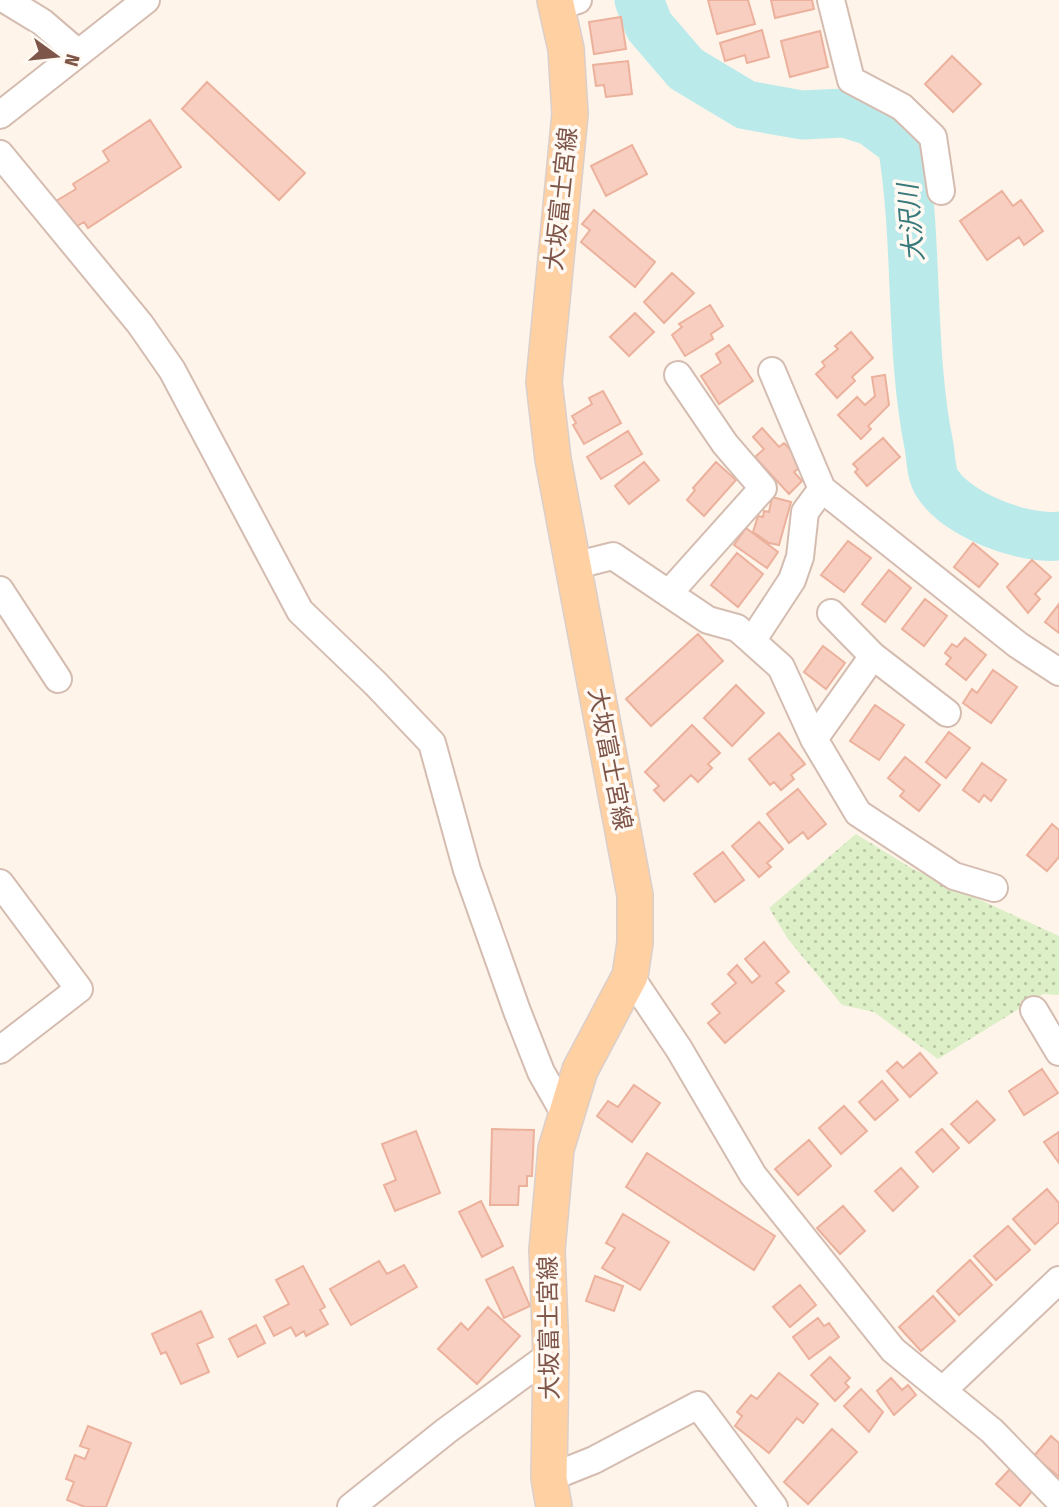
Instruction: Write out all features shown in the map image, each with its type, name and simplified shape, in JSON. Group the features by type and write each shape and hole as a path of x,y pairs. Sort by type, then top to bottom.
{"main road":[{"name":"大坂富士宮線","path":"552,1492 547,1250 556,1149 580,1070 630,976 635,943 635,895 572,566 553,458 544,382 570,114 563,2"}],"street":[{"path":"6,0 42,22 77,52"},
{"path":"0,115 146,0"},
{"path":"831,0 851,80 902,107 933,138 941,191"},
{"path":"0,154 140,324 172,370 300,611 376,684 432,743 467,870 517,1010 541,1072 566,1116"},
{"path":"772,371 777,376 822,489 1018,645 1059,672"},
{"path":"669,593 763,488 725,444 678,374"},
{"path":"752,641 792,580 800,557 805,512 822,489"},
{"path":"572,566 613,556 708,620 737,628 781,667 814,739 858,813 954,876 994,888"},
{"path":"0,590 58,679"},
{"path":"831,613 873,656 947,713"},
{"path":"814,739 873,656"},
{"path":"0,883 79,989 0,1051"},
{"path":"630,976 679,1049 753,1175 893,1350 992,1431 1059,1500"},
{"path":"1034,1010 1059,1052"},
{"path":"943,1390 1059,1280"},
{"path":"351,1507 446,1431 551,1354"},
{"path":"552,1492 594,1460 698,1405 774,1507"}],"green space":[{"path":"856,834 911,868 1059,936 1059,995 1043,994 938,1059 874,1012 842,1005 788,939 769,908"}],"building":[{"path":"708,0 748,0 755,24 717,34"},
{"path":"771,0 812,0 814,9 775,18"},
{"path":"621,17 626,49 594,54 589,22"},
{"path":"762,30 769,57 747,63 745,55 725,61 720,43"},
{"path":"820,31 828,67 790,77 781,41"},
{"path":"952,56 981,84 953,112 925,84"},
{"path":"628,61 632,94 606,97 604,85 596,86 593,65"},
{"path":"207,82 305,173 279,200 182,109"},
{"path":"150,120 181,167 88,228 84,222 74,228 56,201 76,189 73,184 109,161 103,151"},
{"path":"632,145 647,174 606,196 591,166"},
{"path":"1002,191 1013,206 1021,200 1043,231 1024,245 1019,237 987,260 960,221"},
{"path":"594,210 655,262 635,287 581,242 590,230 582,224"},
{"path":"672,273 694,293 664,323 644,302"},
{"path":"710,305 723,326 711,334 713,339 685,356 672,335 682,327 679,324"},
{"path":"635,313 654,332 629,356 610,337"},
{"path":"851,332 873,358 852,377 855,381 837,398 816,374 825,366 822,362 838,349 835,346"},
{"path":"729,345 753,381 719,404 701,376 721,363 716,354"},
{"path":"885,375 889,405 868,426 871,429 861,439 838,415 857,397 865,405 875,396 872,377"},
{"path":"603,391 621,423 584,444 573,425 576,423 572,416 592,404 589,398"},
{"path":"762,428 779,447 784,443 804,464 794,472 802,481 789,494 755,457 764,449 753,437"},
{"path":"628,431 642,454 601,479 587,457"},
{"path":"883,438 900,457 867,486 855,472 858,469 853,464"},
{"path":"644,462 659,480 629,504 615,486"},
{"path":"716,462 736,480 704,516 687,500 695,490 693,488"},
{"path":"772,497 791,502 779,545 769,543 753,532 758,516 763,517 764,511 769,512"},
{"path":"746,528 778,552 767,568 734,545"},
{"path":"848,541 871,558 844,592 821,575"},
{"path":"973,543 998,564 979,587 954,567"},
{"path":"737,553 763,574 738,607 711,585"},
{"path":"1032,560 1051,577 1035,594 1040,599 1028,613 1007,587"},
{"path":"889,570 911,588 885,622 862,604"},
{"path":"925,599 947,616 924,646 902,629"},
{"path":"1059,604 1059,633 1045,622"},
{"path":"698,634 723,661 651,726 626,699"},
{"path":"965,638 986,655 966,680 946,664 951,658 945,653 952,644 957,647"},
{"path":"823,646 845,663 826,689 804,672"},
{"path":"993,670 1017,687 991,723 963,703 972,689 977,693"},
{"path":"736,685 764,713 732,746 704,718"},
{"path":"875,705 904,725 879,760 850,741"},
{"path":"692,725 720,753 708,764 712,768 698,782 691,775 664,801 654,790 659,786 645,772"},
{"path":"949,732 970,748 946,778 926,762"},
{"path":"779,733 805,764 791,775 794,779 781,790 774,782 770,785 749,759"},
{"path":"905,757 940,785 919,811 900,796 904,791 888,778"},
{"path":"982,763 1006,780 991,801 984,795 979,802 963,790"},
{"path":"798,789 826,824 808,839 803,832 789,843 767,814"},
{"path":"759,822 783,849 767,863 771,867 759,877 732,846"},
{"path":"1052,824 1059,830 1059,857 1047,871 1027,855"},
{"path":"723,852 744,880 715,902 694,874"},
{"path":"764,942 789,972 776,983 784,991 725,1043 708,1023 720,1013 712,1004 736,983 728,974 737,965 752,983 760,976 745,959"},
{"path":"920,1053 937,1073 910,1097 887,1071 897,1062 903,1068"},
{"path":"1042,1069 1058,1093 1024,1115 1009,1091"},
{"path":"882,1081 898,1100 875,1120 859,1102"},
{"path":"634,1085 660,1103 632,1142 597,1116 608,1101 618,1107"},
{"path":"977,1101 995,1120 969,1143 951,1124"},
{"path":"844,1106 867,1131 841,1154 819,1128"},
{"path":"492,1129 534,1130 532,1176 527,1176 527,1186 519,1186 518,1205 490,1205"},
{"path":"942,1129 959,1148 933,1172 916,1152"},
{"path":"416,1131 440,1193 395,1211 384,1185 396,1180 382,1144"},
{"path":"1059,1132 1059,1163 1044,1142"},
{"path":"809,1140 831,1166 798,1195 775,1169"},
{"path":"647,1153 775,1236 754,1270 626,1187"},
{"path":"901,1168 918,1187 893,1211 875,1191"},
{"path":"1047,1189 1059,1203 1059,1222 1035,1244 1013,1219"},
{"path":"481,1201 503,1246 482,1257 459,1212"},
{"path":"843,1206 865,1231 840,1254 817,1228"},
{"path":"623,1214 669,1242 640,1290 602,1268 615,1248 606,1243"},
{"path":"1008,1226 1030,1250 996,1280 974,1256"},
{"path":"970,1260 992,1285 959,1315 937,1291"},
{"path":"379,1261 387,1274 404,1265 417,1287 351,1325 330,1289"},
{"path":"303,1266 325,1307 320,1310 328,1324 306,1336 304,1331 296,1336 291,1327 274,1336 264,1317 289,1304 276,1280"},
{"path":"513,1267 530,1306 504,1318 486,1280"},
{"path":"595,1276 623,1286 614,1311 586,1301"},
{"path":"800,1285 816,1305 790,1327 773,1307"},
{"path":"933,1296 955,1321 921,1351 899,1327"},
{"path":"488,1307 520,1336 477,1384 438,1349 461,1323 468,1330"},
{"path":"201,1311 213,1337 197,1344 209,1372 181,1384 166,1352 161,1354 152,1334"},
{"path":"818,1318 824,1326 829,1323 839,1337 809,1359 793,1337"},
{"path":"256,1325 265,1343 238,1357 229,1339"},
{"path":"830,1357 850,1378 845,1383 849,1387 835,1401 811,1375"},
{"path":"779,1373 818,1404 803,1423 797,1418 769,1453 735,1426 742,1416 737,1412 751,1395 757,1399"},
{"path":"891,1378 902,1390 908,1385 916,1395 894,1415 877,1391"},
{"path":"861,1389 883,1412 869,1432 844,1406"},
{"path":"88,1426 131,1443 106,1507 85,1507 67,1500 74,1482 66,1479 75,1455 85,1459 89,1449 80,1446"},
{"path":"832,1429 857,1452 808,1504 784,1482"},
{"path":"1051,1436 1059,1443 1059,1477 1034,1456"},
{"path":"1010,1469 1033,1490 1020,1506 996,1484"}],"waterway":[{"name":"大沢川","path":"639,0 649,26 686,69 746,105 802,115 845,113 871,121 902,144 911,219 919,371 935,479 959,505 992,523 1028,534 1059,536"}]}
